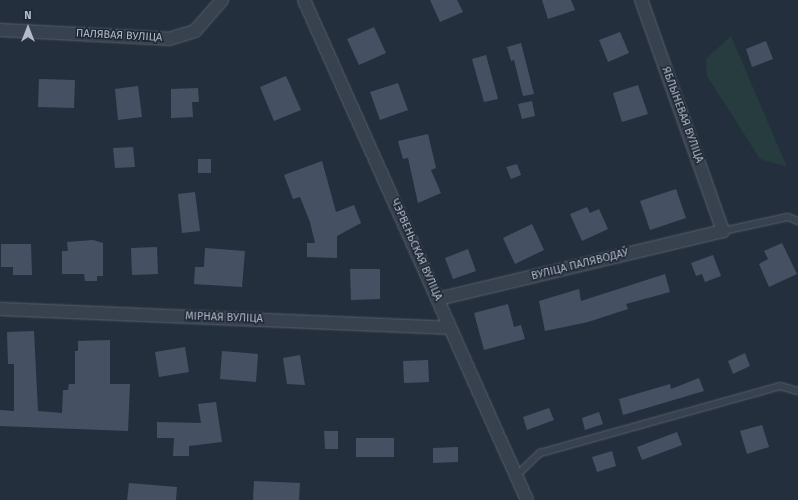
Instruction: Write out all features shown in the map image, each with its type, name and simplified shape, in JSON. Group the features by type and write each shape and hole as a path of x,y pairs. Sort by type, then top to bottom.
{"street":[{"name":"ПАЛЯВАЯ ВУЛІЦА","path":"0,30 169,39 195,31 222,0"},
{"name":"ЧЭРВЕНЬСКАЯ ВУЛІЦА","path":"304,0 527,500"},
{"name":"ЯБЛЫНЕВАЯ ВУЛІЦА","path":"641,0 723,231"},
{"name":"ВУЛІЦА ПАЛЯВОДАЎ","path":"438,299 723,231"},
{"name":"МІРНАЯ ВУЛІЦА","path":"0,309 449,328"}],"lane":[{"path":"723,231 788,217 798,221"},
{"path":"517,475 540,453 780,386 798,391"}],"green space":[{"path":"731,36 787,167 760,159 707,76 706,59"}],"building":[{"path":"430,0 457,0 463,12 440,22"},
{"path":"542,0 571,0 575,10 548,19"},
{"path":"374,27 386,53 359,65 347,39"},
{"path":"620,32 629,53 608,62 599,40"},
{"path":"766,41 773,59 752,67 746,49"},
{"path":"521,43 534,94 523,96 514,60 511,61 507,47"},
{"path":"486,55 498,99 484,102 472,59"},
{"path":"286,76 301,110 274,121 260,87"},
{"path":"39,79 75,80 74,108 38,107"},
{"path":"398,83 408,110 380,120 370,92"},
{"path":"638,85 648,114 622,122 613,93"},
{"path":"138,86 142,117 118,120 115,89"},
{"path":"198,88 199,102 192,102 193,117 171,118 171,89"},
{"path":"532,101 535,116 522,119 518,104"},
{"path":"428,134 436,168 431,170 441,193 418,203 408,158 403,159 398,141"},
{"path":"133,147 135,167 115,168 113,148"},
{"path":"198,159 211,159 211,173 198,173"},
{"path":"322,161 336,212 354,205 361,223 337,236 337,258 307,257 307,243 315,243 310,222 300,197 293,199 284,175"},
{"path":"517,164 521,175 511,179 506,167"},
{"path":"676,189 686,218 650,230 640,201"},
{"path":"195,192 200,231 182,233 178,194"},
{"path":"587,207 590,213 599,209 608,229 582,241 570,214"},
{"path":"532,224 544,250 515,264 503,238"},
{"path":"93,240 103,243 103,276 97,276 97,281 85,281 84,274 62,274 62,251 68,251 67,242"},
{"path":"782,243 797,274 769,287 759,264 768,259 764,251"},
{"path":"1,244 31,244 32,275 13,275 13,267 1,267"},
{"path":"157,247 158,274 132,275 131,248"},
{"path":"205,248 245,251 242,287 194,284 195,267 204,267"},
{"path":"468,249 476,271 453,279 445,258"},
{"path":"713,255 721,276 705,282 702,274 696,276 691,263"},
{"path":"350,269 380,269 380,299 351,300"},
{"path":"665,274 670,292 626,304 628,309 588,322 545,331 539,301 579,289 581,301"},
{"path":"508,304 514,327 521,325 525,339 484,350 474,313"},
{"path":"34,331 38,411 62,413 63,390 68,390 69,384 75,384 75,351 78,351 78,341 110,340 110,384 130,384 128,431 0,426 0,410 14,411 14,364 8,364 7,332"},
{"path":"185,347 189,372 159,377 155,352"},
{"path":"222,351 258,354 256,382 220,379"},
{"path":"745,353 750,366 733,374 728,361"},
{"path":"300,355 305,385 287,384 283,358"},
{"path":"428,360 429,382 404,383 403,361"},
{"path":"699,378 704,391 623,415 619,399 670,384 671,389"},
{"path":"216,402 222,442 189,446 189,456 173,456 174,438 157,438 157,422 201,423 198,404"},
{"path":"549,408 554,420 527,430 523,417"},
{"path":"599,412 603,424 585,430 582,418"},
{"path":"762,425 769,447 747,454 740,431"},
{"path":"324,431 338,431 338,449 325,449"},
{"path":"677,432 682,445 642,460 637,447"},
{"path":"356,438 394,438 394,457 356,457"},
{"path":"458,447 458,462 433,463 433,448"},
{"path":"612,451 616,466 597,472 592,457"},
{"path":"254,481 300,483 299,500 253,500"},
{"path":"129,483 177,487 176,500 127,500"}]}
